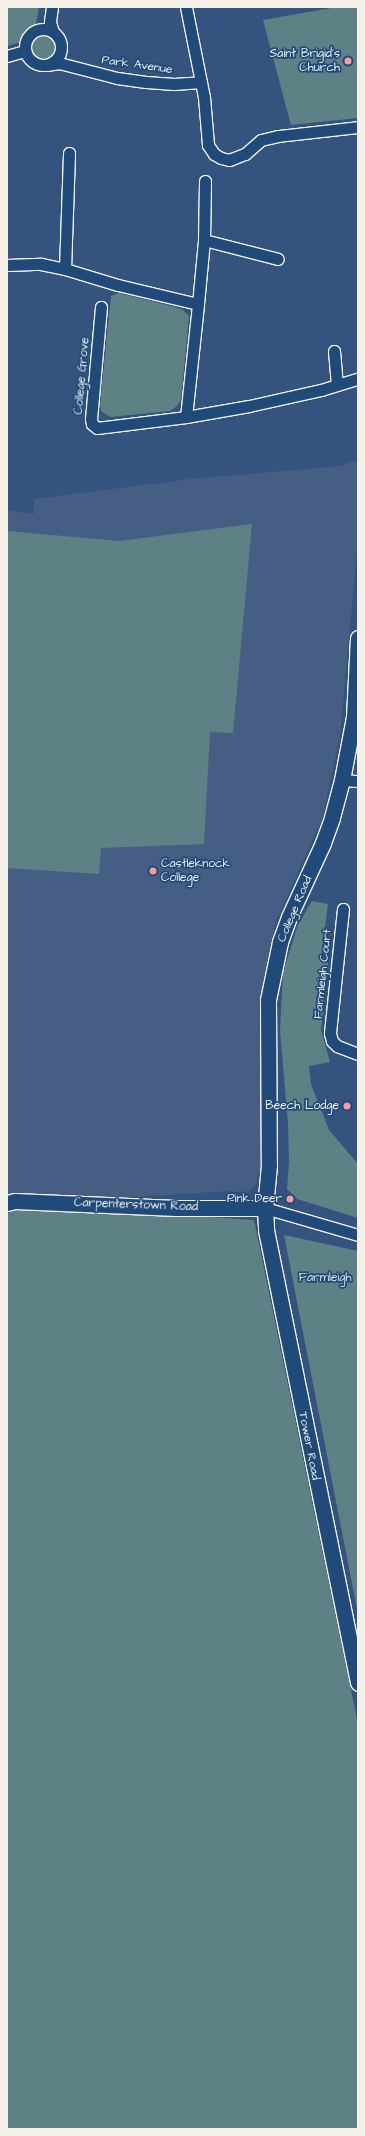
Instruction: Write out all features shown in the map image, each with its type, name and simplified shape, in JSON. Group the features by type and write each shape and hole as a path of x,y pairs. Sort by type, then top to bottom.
{"street":[{"path":"52,7 50,22 53,32 60,42 61,48 57,58 47,65 36,64 27,56 25,51 26,39 30,34 41,29 53,32"},
{"path":"186,7 206,110 208,145 214,154 229,160 245,154 261,140 278,136 358,127"},
{"path":"7,56 25,51"},
{"name":"Park Avenue","path":"47,65 59,63 117,78 146,82 174,84 201,82"},
{"path":"65,269 69,153"},
{"path":"186,416 204,240 205,181"},
{"path":"204,240 278,259"},
{"path":"7,265 41,264 198,304"},
{"name":"College Grove","path":"101,307 91,419 92,424 97,428 249,406 358,379"},
{"path":"334,351 337,385"},
{"name":"College Road","path":"265,1208 269,1165 268,1000 274,968 289,917 325,837 342,780 354,717 358,638"},
{"path":"342,780 358,781"},
{"name":"Farmleigh Court","path":"343,909 330,1033 332,1041 337,1046 358,1054"},
{"name":"Carpenterstown Road","path":"7,1203 15,1201 176,1208 265,1208"},
{"path":"265,1208 358,1235"},
{"name":"Tower Road","path":"265,1208 266,1230 358,1683"}],"shaded area":[{"name":"Castleknock College","path":"358,460 358,539 340,736 322,819 275,923 263,984 261,1166 256,1184 246,1193 231,1191 111,1198 7,1199 7,510 34,514 34,499 191,479 340,466"}],"green space":[{"path":"7,7 39,7 36,24 21,42 7,46"},
{"path":"337,7 358,7 358,118 291,125 263,20"},
{"path":"43,35 52,39 56,48 52,57 43,61 34,57 30,48 34,39"},
{"path":"119,293 175,307 183,310 189,316 181,399 177,406 170,411 110,417 101,411 100,405 111,296"},
{"path":"252,524 233,733 210,732 204,844 101,848 99,874 7,868 7,531 119,541"},
{"path":"312,901 328,904 321,959 328,963 321,1030 330,1062 309,1066 311,1084 329,1130 358,1164 358,1218 297,1199 287,1189 289,1162 288,1123 280,1031 283,972 298,925"},
{"path":"17,1210 164,1214 254,1220 358,1724 358,2129 7,2129 7,1213"},
{"name":"Farmleigh","path":"284,1235 358,1251 358,1614"}],"place":[{"name":"Saint Brigid's Church","path":"348,61"},
{"name":"Castleknock College","path":"153,871"},
{"name":"Beech Lodge","path":"347,1106"},
{"name":"Pink Deer","path":"290,1199"}]}
